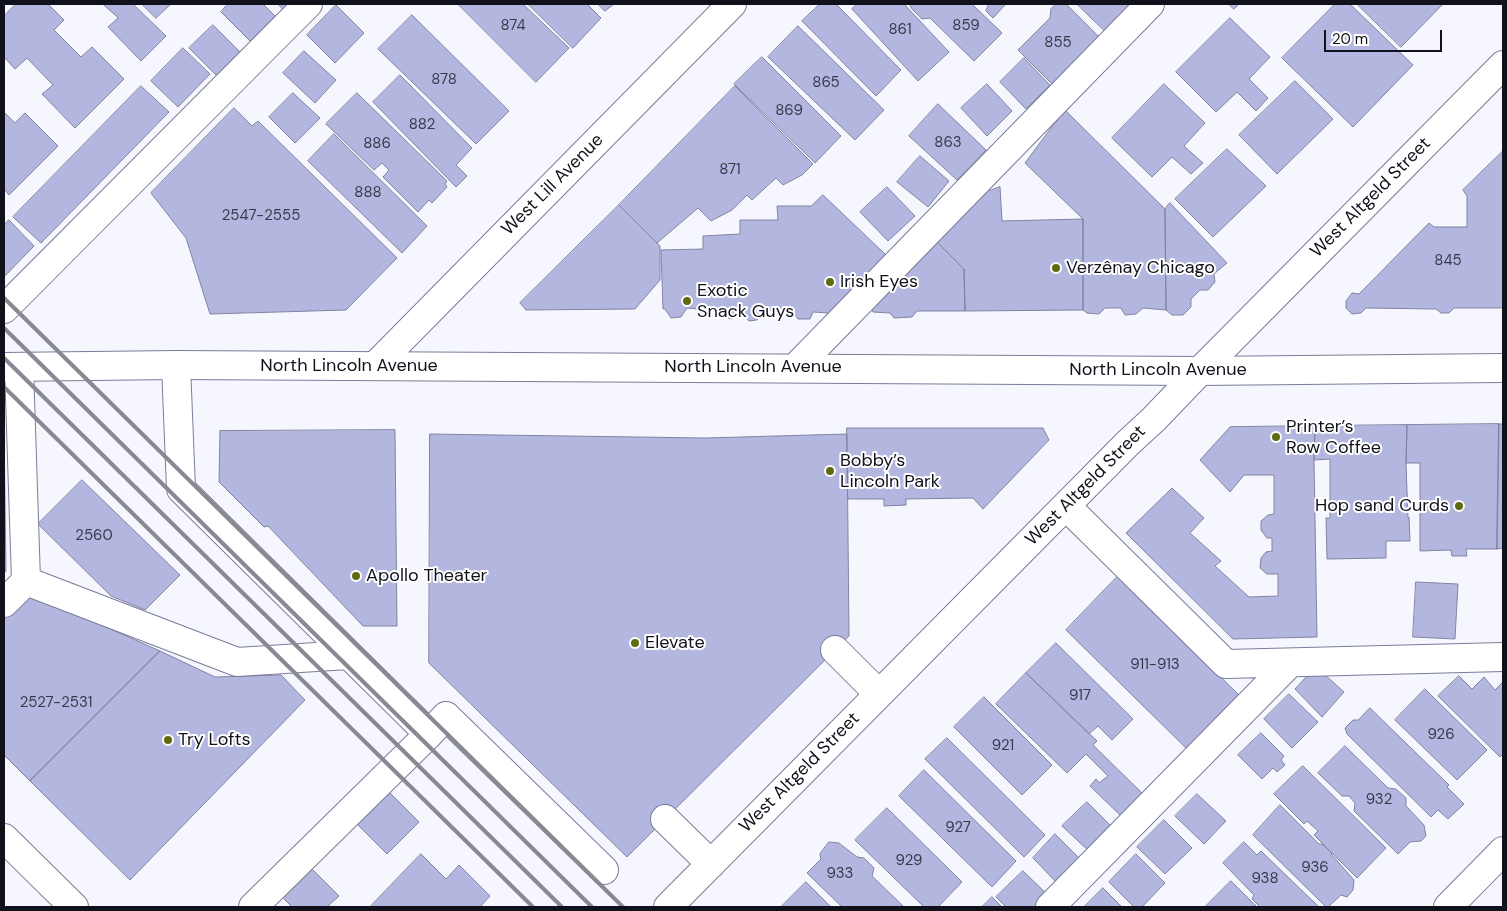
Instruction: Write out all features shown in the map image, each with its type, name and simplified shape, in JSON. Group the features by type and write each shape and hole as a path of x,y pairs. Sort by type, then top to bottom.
{"street":[{"path":"4,309 308,4"},
{"name":"West Lill Avenue","path":"375,366 732,4"},
{"path":"796,367 1150,4"},
{"name":"West Altgeld Street","path":"668,907 1128,442 1154,419 1500,71"},
{"path":"176,365 181,489 429,734"},
{"name":"North Lincoln Avenue","path":"11,367 176,365 796,367 1200,371 1503,368"},
{"path":"4,604 26,581 11,367"},
{"path":"1066,506 1226,664 1503,657"},
{"path":"26,581 237,662 348,655"},
{"path":"835,650 879,694"},
{"path":"1050,907 1290,663"},
{"path":"253,907 446,716 604,870"},
{"path":"665,819 711,864"},
{"path":"4,838 74,907"},
{"path":"1448,907 1503,851"}],"building":[{"path":"16,4 48,4 64,20 54,30 81,57 92,47 124,79 75,128 42,94 53,85 27,58 15,69 4,57 4,16"},
{"path":"103,4 133,4 166,36 141,61 108,27 118,18"},
{"path":"142,4 171,4 156,18"},
{"path":"228,4 263,4 276,17 251,42 221,12"},
{"path":"278,4 298,4 288,14"},
{"path":"458,4 523,4 569,48 536,82"},
{"path":"528,4 587,4 601,18 573,48"},
{"path":"598,4 614,4 605,11"},
{"path":"820,4 836,4 901,70 876,96 802,21"},
{"path":"857,4 904,4 949,52 918,81 852,9"},
{"path":"910,4 972,4 1002,33 974,61 930,18 922,19 912,9"},
{"path":"989,4 1006,4 993,18 986,11"},
{"path":"1056,4 1066,4 1099,37 1052,84 1018,50 1050,18 1051,9"},
{"path":"1077,4 1131,4 1105,31"},
{"path":"1229,4 1239,4 1234,9"},
{"path":"1335,4 1350,4 1413,65 1353,127 1282,58"},
{"path":"1357,4 1443,4 1401,47"},
{"path":"336,5 364,33 335,63 307,35"},
{"path":"412,15 509,111 476,144 378,49"},
{"path":"1230,18 1270,57 1249,79 1268,98 1256,111 1237,92 1216,112 1176,72"},
{"path":"213,25 241,53 217,76 189,48"},
{"path":"798,26 884,110 855,140 768,57"},
{"path":"183,48 210,74 178,107 151,81"},
{"path":"304,51 336,80 315,103 283,73"},
{"path":"762,57 841,136 815,163 734,84"},
{"path":"1024,58 1050,85 1026,109 1000,82"},
{"path":"400,75 472,148 456,165 467,176 456,187 373,102"},
{"path":"1295,81 1333,119 1277,174 1239,135"},
{"path":"987,84 1012,111 987,136 961,108"},
{"path":"1164,84 1205,123 1184,146 1203,163 1191,174 1172,157 1152,177 1112,138"},
{"path":"141,86 169,112 41,243 13,217"},
{"path":"735,86 813,164 802,175 783,185 776,178 752,200 747,195 732,210 711,221 698,208 657,243 619,205"},
{"path":"293,93 320,118 295,143 269,117"},
{"path":"357,93 447,181 445,184 447,187 432,203 429,200 418,212 383,177 389,170 382,163 374,170 326,124"},
{"path":"938,104 986,150 957,180 909,136"},
{"path":"234,108 252,126 258,121 397,258 346,310 210,314 186,238 151,193"},
{"path":"1066,111 1165,209 1166,310 1143,308 1136,314 1125,315 1121,308 1105,308 1099,314 1087,313 1083,310 1083,219 1025,163"},
{"path":"4,112 15,123 25,113 58,146 9,195 4,189"},
{"path":"334,134 427,226 402,253 308,161"},
{"path":"1227,149 1266,186 1213,237 1175,199"},
{"path":"1503,151 1503,308 1454,308 1449,313 1441,313 1436,309 1366,308 1361,313 1352,314 1346,308 1346,301 1352,293 1359,294 1429,223 1434,227 1467,227 1467,196 1463,190"},
{"path":"920,156 949,181 928,207 897,182"},
{"path":"887,187 915,216 888,241 860,212"},
{"path":"1000,187 1002,221 1083,219 1083,310 965,311 964,269 933,238 978,195"},
{"path":"823,195 886,255 829,313 813,312 810,319 798,319 791,310 767,310 757,320 749,321 740,312 732,319 723,317 718,311 687,308 681,317 671,318 663,309 661,250 703,249 703,236 740,234 740,220 778,220 777,206 811,206"},
{"path":"1170,203 1227,263 1214,274 1215,282 1208,290 1200,290 1191,299 1191,307 1183,315 1172,315 1166,310 1165,209"},
{"path":"619,205 660,246 660,280 635,309 526,310 520,303"},
{"path":"9,220 34,246 4,277 4,225"},
{"path":"933,238 964,269 965,311 917,311 912,317 894,318 890,313 873,312 866,302"},
{"path":"1499,424 1503,424 1503,548 1497,549"},
{"name":"Hop sand Curds","path":"1499,424 1497,549 1466,549 1467,556 1452,556 1451,550 1420,551 1420,463 1406,463 1407,425"},
{"path":"1407,425 1406,463 1410,541 1386,541 1386,558 1327,559 1326,518 1330,518 1330,459 1314,460 1315,426"},
{"path":"1315,426 1317,637 1233,639 1126,533 1172,488 1204,518 1190,533 1221,561 1215,566 1249,597 1278,596 1278,574 1267,574 1260,568 1261,558 1266,552 1272,551 1272,538 1267,538 1261,530 1261,521 1268,515 1274,514 1274,475 1244,475 1230,492 1200,460 1230,427"},
{"path":"847,428 1043,428 1049,440 983,509 973,498 906,499 906,505 884,506 884,499 848,499"},
{"path":"4,430 6,571 4,573"},
{"name":"Apollo Theater","path":"395,430 397,626 363,626 268,526 264,527 219,482 220,431"},
{"name":"Elevate","path":"430,434 705,438 847,434 849,636 627,857 429,663"},
{"path":"82,480 180,575 145,610 111,596 38,524"},
{"path":"1118,576 1244,700 1191,753 1066,630"},
{"path":"1416,582 1458,584 1455,639 1413,637"},
{"path":"30,593 160,651 30,781 4,755 4,620"},
{"path":"1056,643 1133,719 1112,740 1098,726 1089,734 1026,673"},
{"name":"Try Lofts","path":"160,651 215,677 281,675 305,700 130,880 30,781"},
{"path":"1026,673 1097,741 1093,745 1144,795 1122,817 1090,786 1096,779 1099,783 1108,776 1086,754 1067,773 996,704"},
{"path":"1323,673 1344,692 1322,717 1295,689 1306,677"},
{"path":"1459,676 1472,689 1484,677 1495,690 1503,682 1503,753 1500,757 1438,696"},
{"path":"1425,689 1487,750 1457,780 1395,720"},
{"path":"1289,694 1318,722 1292,748 1264,719"},
{"path":"984,697 1052,765 1022,795 954,727"},
{"path":"1370,708 1449,785 1447,787 1464,804 1448,819 1438,810 1431,817 1347,734 1345,728 1353,720 1358,720"},
{"path":"1261,733 1284,756 1281,760 1285,765 1277,772 1273,768 1262,779 1238,755"},
{"path":"947,738 1045,835 1024,857 925,759"},
{"path":"1345,746 1388,788 1396,789 1406,798 1406,806 1424,825 1426,836 1421,841 1410,842 1398,854 1354,811 1355,803 1349,796 1342,796 1318,773"},
{"path":"1303,766 1386,848 1357,878 1314,835 1318,831 1307,821 1304,824 1274,794"},
{"path":"924,770 1016,861 992,887 899,796"},
{"path":"390,793 419,822 387,854 357,824"},
{"path":"1197,794 1226,821 1204,844 1175,816"},
{"path":"1087,802 1115,830 1091,853 1062,826"},
{"path":"1280,805 1319,844 1322,844 1331,852 1354,880 1353,890 1347,897 1341,895 1326,907 1253,835"},
{"path":"887,808 962,882 938,907 924,907 855,840"},
{"path":"1164,820 1192,848 1165,874 1137,847"},
{"path":"1055,834 1082,861 1058,884 1033,858"},
{"path":"829,842 839,843 857,857 864,858 874,868 872,876 904,907 842,907 807,873 821,859 820,854"},
{"path":"1244,842 1257,855 1261,851 1319,907 1260,907 1252,899 1254,895 1223,863"},
{"path":"421,854 446,879 459,865 490,896 480,907 370,907"},
{"path":"1136,854 1165,883 1142,907 1134,907 1109,882"},
{"path":"313,870 339,896 327,907 292,907 284,899"},
{"path":"1023,871 1050,897 1040,907 1006,907 996,897"},
{"path":"1231,881 1257,907 1205,907"},
{"path":"806,882 831,907 781,907"},
{"path":"1103,888 1122,907 1084,907"},
{"path":"992,897 1002,907 982,907"}],"railway":[{"path":"4,298 623,907"},
{"path":"4,328 592,907"},
{"path":"4,358 562,907"},
{"path":"4,387 533,907"}],"place":[{"name":"Verzênay Chicago","path":"1056,268"},
{"name":"Irish Eyes","path":"830,282"},
{"name":"Exotic Snack Guys","path":"687,301"},
{"name":"Printer’s Row Coffee","path":"1276,437"},
{"name":"Bobby’s Lincoln Park","path":"830,471"},
{"name":"Hop sand Curds","path":"1459,506"},
{"name":"Apollo Theater","path":"356,576"},
{"name":"Elevate","path":"635,643"},
{"name":"Try Lofts","path":"168,740"}]}
